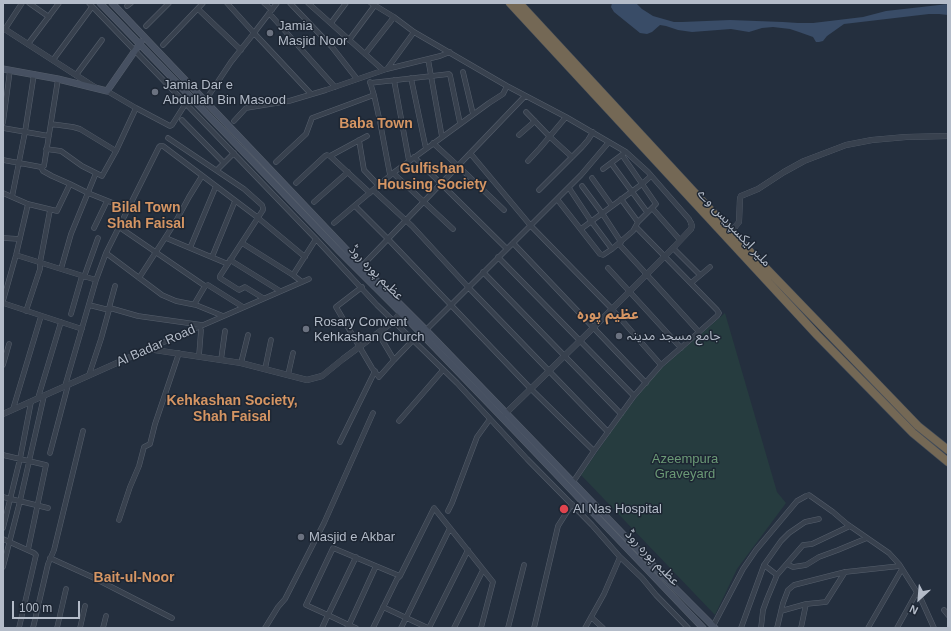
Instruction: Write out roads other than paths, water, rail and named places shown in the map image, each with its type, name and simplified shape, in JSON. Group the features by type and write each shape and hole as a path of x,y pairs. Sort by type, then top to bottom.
{"highway":[{"name":"ملیر ایکسپریس وے","path":"510,3 817,335 913,433 948,462"},
{"name":"ملیر ایکسپریس وے","path":"519,3 732,232 918,426 948,450"}],"main road":[{"name":"عظیم پورہ روڈ","path":"100,3 520,436 703,628"},
{"name":"عظیم پورہ روڈ","path":"112,3 362,266 714,627"},
{"path":"3,69 58,79 108,91 135,50 145,38"}],"street":[{"path":"22,3 4,28 96,88"},
{"path":"29,3 49,17"},
{"path":"28,44 59,3"},
{"path":"146,26 169,3"},
{"path":"163,45 203,3"},
{"path":"227,3 311,94"},
{"path":"264,3 270,12 335,87"},
{"path":"209,95 231,62 277,3"},
{"path":"290,3 332,47 357,79"},
{"path":"308,3 315,5 349,40 385,70"},
{"path":"331,23 346,3"},
{"path":"349,40 373,4 414,32 507,86 566,117 609,142 651,176 691,223 692,226 690,229 673,248 506,413"},
{"path":"53,60 91,5 378,305 458,383 527,459 572,504 688,628"},
{"path":"198,9 240,50"},
{"path":"365,54 394,17"},
{"path":"385,70 414,32"},
{"path":"76,75 102,40"},
{"path":"234,121 246,108 290,101 367,75 450,52"},
{"path":"428,59 442,137"},
{"path":"3,123 10,70"},
{"path":"463,72 473,114"},
{"path":"12,197 25,132 34,74"},
{"path":"370,83 450,74 460,123"},
{"path":"367,75 374,95 392,174 453,229"},
{"path":"411,78 426,149"},
{"path":"41,167 44,166 58,79"},
{"path":"394,80 409,161"},
{"path":"334,223 414,157 502,94 507,86"},
{"path":"108,91 170,126 186,103"},
{"path":"276,162 306,134 312,118 374,95"},
{"path":"362,266 525,96"},
{"path":"46,149 61,150 82,166 102,176 116,151 136,108"},
{"path":"526,112 572,157"},
{"path":"528,161 566,117"},
{"path":"182,120 224,163"},
{"path":"519,135 535,121"},
{"path":"51,124 80,129 116,151"},
{"path":"3,128 48,136"},
{"path":"539,190 588,140 593,132"},
{"path":"296,183 325,156 330,156 367,136"},
{"path":"732,232 739,222 741,196 758,189 804,161 846,145 872,140 906,137 948,136"},
{"path":"168,138 244,189 262,205 263,210 220,275 220,278 239,290 245,287 264,298"},
{"path":"359,140 364,170 378,186"},
{"path":"426,330 531,226 557,198 569,188 609,142"},
{"path":"433,143 504,210"},
{"path":"50,453 96,280 106,253 160,146 235,200 305,256"},
{"path":"217,170 234,153"},
{"path":"470,153 531,226 612,309 661,366"},
{"path":"603,170 624,153"},
{"path":"557,198 600,254 603,255 612,249 633,231 638,222 656,203 642,184 624,153"},
{"path":"330,156 406,220 468,287 608,432"},
{"path":"414,157 507,250"},
{"path":"3,161 41,167 43,171 52,176 88,193 128,209"},
{"path":"611,163 647,212"},
{"path":"314,202 348,172"},
{"path":"61,269 71,234 96,173"},
{"path":"139,278 166,238 202,176"},
{"path":"581,229 651,176"},
{"path":"592,178 612,206"},
{"path":"3,193 28,204 57,211 70,184"},
{"path":"190,248 216,186"},
{"path":"582,186 602,213 620,243 699,332"},
{"path":"569,188 612,249"},
{"path":"621,199 638,222"},
{"path":"212,257 235,200"},
{"path":"94,228 107,201"},
{"path":"28,204 3,302 82,329"},
{"path":"355,206 594,451"},
{"path":"652,208 680,240"},
{"path":"26,311 40,269 50,210"},
{"path":"120,226 205,286 208,285 243,307"},
{"path":"572,482 634,396 661,366 717,316 718,313 718,310 664,257 636,226"},
{"path":"3,238 20,239"},
{"path":"71,314 83,276 98,238"},
{"path":"166,238 212,257 229,262 280,291"},
{"path":"293,275 316,239"},
{"path":"242,243 302,282"},
{"path":"513,243 646,383"},
{"path":"673,248 700,275"},
{"path":"106,253 162,295 176,301 196,305 223,316"},
{"path":"16,255 96,280"},
{"path":"498,257 634,396"},
{"path":"691,283 710,266"},
{"path":"608,268 681,348"},
{"path":"483,272 621,414"},
{"name":"Al Badar Road","path":"3,414 309,279"},
{"path":"89,375 101,339 115,286"},
{"path":"196,305 195,303 205,286"},
{"path":"362,287 336,307 359,347 379,377 413,340"},
{"path":"89,305 109,309 111,307 138,316 201,327 198,356"},
{"path":"148,349 241,363 307,380 322,376 394,321 400,313"},
{"path":"13,409 41,316"},
{"path":"3,567 29,461 41,397 61,322"},
{"path":"221,360 225,331"},
{"path":"378,333 394,360"},
{"path":"241,363 248,335"},
{"path":"265,369 271,340"},
{"path":"3,365 9,344"},
{"path":"119,520 139,466 144,447 150,444 178,353"},
{"path":"288,375 293,353"},
{"path":"399,421 443,370"},
{"path":"340,442 375,371"},
{"path":"3,528 5,512 10,499 20,459 31,402"},
{"path":"265,628 284,599 324,523 373,413"},
{"path":"448,511 477,437 490,418"},
{"path":"32,628 46,571 54,550 83,430"},
{"path":"3,455 46,465 28,550"},
{"path":"714,627 743,568 756,550 797,501 806,496 810,496 889,553 899,564 917,592 934,628"},
{"path":"3,497 48,508"},
{"path":"534,628 558,526 572,504"},
{"path":"374,628 397,579 400,576 434,508 493,582 481,628"},
{"path":"741,628 764,564 789,532 805,522 819,519"},
{"path":"761,628 766,599 777,575 803,545 812,544 850,526"},
{"path":"401,628 450,528"},
{"path":"788,564 793,567 806,565 819,557 868,538"},
{"path":"3,540 28,550 36,555 19,628"},
{"path":"356,628 348,626 306,605 333,548 400,576"},
{"path":"383,607 429,628 468,550"},
{"path":"322,628 356,557"},
{"path":"585,628 604,594 620,557"},
{"path":"50,558 92,577 172,618"},
{"path":"764,564 777,575"},
{"path":"508,628 524,565"},
{"path":"348,626 376,566"},
{"path":"777,628 788,590 794,584 845,572 901,568"},
{"path":"868,628 901,568"},
{"path":"454,628 483,570"},
{"path":"781,611 806,604 826,602 845,572"},
{"path":"57,628 66,589"},
{"path":"897,628 917,592"},
{"path":"801,628 806,604"},
{"path":"80,628 85,606"},
{"path":"944,610 948,615"},
{"path":"103,628 106,616"},
{"path":"591,617 603,628"}],"water":[{"path":"612,3 636,3 653,16 674,22 730,20 813,23 863,17 886,11 948,4 948,15 929,14 844,24 827,36 823,41 816,42 813,37 799,32 790,29 773,27 762,28 749,32 731,29 692,32 660,25 652,32 647,34 640,33 614,12 611,7"}],"place":[{"name":"Jamia Masjid Noor","path":"270,33"},
{"name":"Jamia Dar e Abdullah Bin Masood","path":"155,92"},
{"name":"Rosary Convent Kehkashan Church","path":"306,329"},
{"name":"جامع مسجد مدینہ","path":"619,336"},
{"name":"Al Nas Hospital","path":"564,509"},
{"name":"Masjid e Akbar","path":"301,537"}],"district":[{"name":"Baba Town","path":"376,124"},
{"name":"Gulfishan Housing Society","path":"432,178"},
{"name":"Bilal Town Shah Faisal","path":"146,216"},
{"name":"عظیم پورہ","path":"608,315"},
{"name":"Kehkashan Society, Shah Faisal","path":"232,410"},
{"name":"Bait-ul-Noor","path":"134,578"}],"park label":[{"name":"Azeempura Graveyard","path":"685,466"}]}
